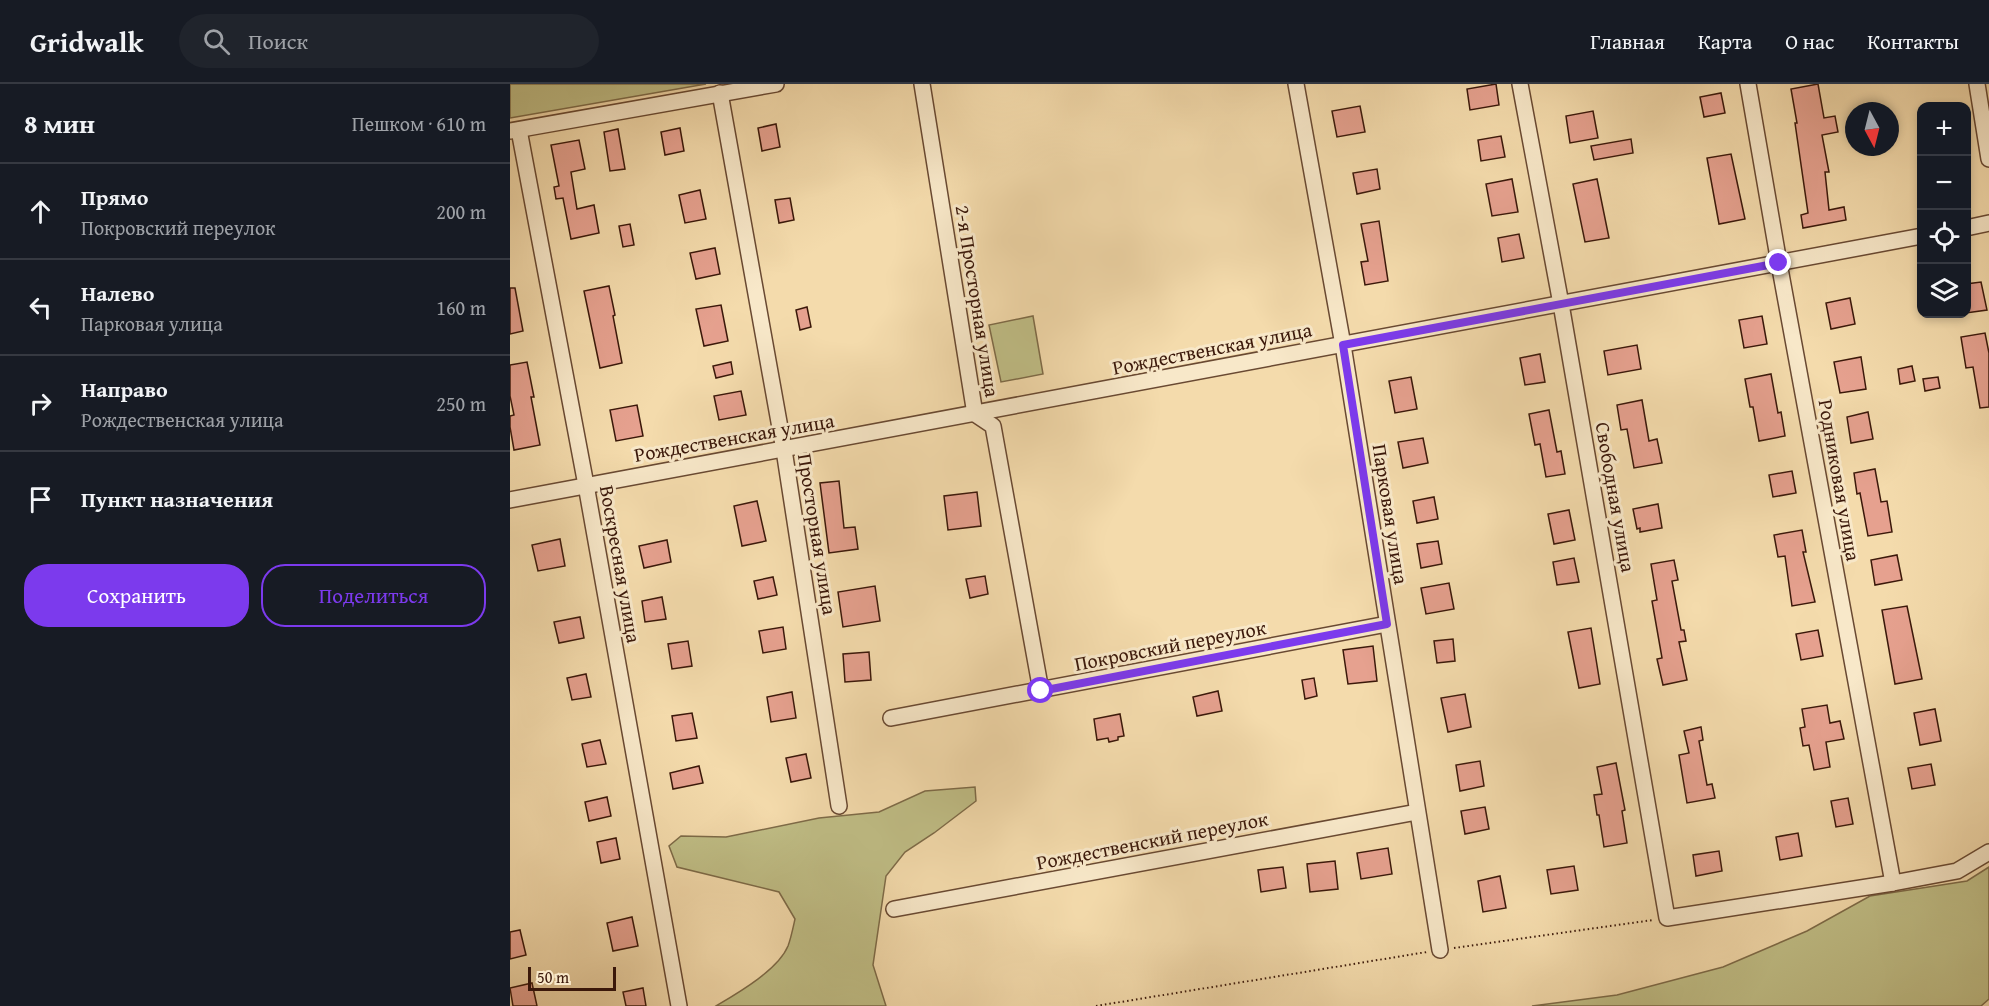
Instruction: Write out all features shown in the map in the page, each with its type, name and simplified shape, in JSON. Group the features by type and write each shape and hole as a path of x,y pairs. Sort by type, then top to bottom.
{"street":[{"path":"515,130 776,84"},
{"name":"2-я Просторная улица","path":"922,84 975,414 993,426 1041,691"},
{"name":"Парковая улица","path":"1296,84 1343,345 1440,950"},
{"name":"Свободная улица","path":"1520,84 1561,304 1667,918"},
{"name":"Родниковая улица","path":"1748,84 1893,883"},
{"path":"1977,84 1989,159"},
{"name":"Просторная улица","path":"720,93 784,450 839,806"},
{"name":"Воскресная улица","path":"515,130 586,485 679,1006"},
{"path":"1971,227 1989,223"},
{"name":"Рождественская улица","path":"510,500 1917,237"},
{"name":"Покровский переулок","path":"891,718 1387,624"},
{"name":"Рождественский переулок","path":"894,909 1417,812"},
{"path":"1667,918 1957,871 1989,852"}],"path":[{"path":"1095,1006 1440,950 1667,918"}],"shaded area":[{"path":"510,84 706,84 510,118"},
{"path":"1033,316 1043,374 1001,382 989,325"},
{"path":"975,787 976,801 905,852 886,876 873,965 886,1006 716,1006 735,995 776,964 788,946 795,919 779,892 677,867 669,846 681,836 726,837 819,818 879,812 925,791"},
{"path":"1989,867 1989,999 1981,1006 1532,1006 1617,995 1723,967 1807,931 1870,896 1967,881"}],"building":[{"path":"1496,84 1499,105 1470,110 1467,89"},
{"path":"1818,84 1824,118 1835,116 1838,132 1822,135 1829,172 1825,172 1829,210 1844,207 1846,220 1803,228 1801,215 1808,213 1791,89"},
{"path":"1721,93 1725,113 1704,117 1700,97"},
{"path":"1360,106 1365,132 1337,137 1332,111"},
{"path":"1593,111 1598,138 1570,143 1566,116"},
{"path":"776,124 780,147 762,151 758,128"},
{"path":"680,128 684,151 665,155 661,132"},
{"path":"618,129 625,169 610,171 604,132"},
{"path":"1501,136 1505,157 1481,161 1478,140"},
{"path":"1631,139 1633,153 1594,160 1591,146"},
{"path":"579,140 585,169 571,172 577,209 594,205 599,233 571,239 563,198 556,199 554,187 559,186 551,145"},
{"path":"1731,154 1745,219 1719,224 1707,158"},
{"path":"1377,169 1380,189 1357,194 1353,173"},
{"path":"1512,179 1518,212 1492,216 1486,184"},
{"path":"1597,179 1609,238 1585,242 1573,184"},
{"path":"700,190 706,219 685,223 679,195"},
{"path":"790,198 794,220 779,223 775,200"},
{"path":"1379,221 1388,281 1365,285 1361,262 1368,261 1361,224"},
{"path":"630,224 634,245 623,247 619,226"},
{"path":"1519,234 1524,258 1502,262 1498,238"},
{"path":"715,248 720,274 696,279 690,253"},
{"path":"1981,282 1987,310 1971,312 1971,283"},
{"path":"609,286 622,363 600,368 584,291"},
{"path":"510,288 515,288 523,331 510,334"},
{"path":"1850,298 1855,324 1831,329 1826,303"},
{"path":"721,305 728,341 704,346 696,309"},
{"path":"807,307 811,327 800,330 796,310"},
{"path":"1762,316 1767,344 1744,348 1739,320"},
{"path":"1985,333 1989,353 1989,407 1980,408 1973,367 1966,368 1961,337"},
{"path":"1637,345 1641,369 1608,375 1604,351"},
{"path":"1540,354 1545,382 1525,385 1520,358"},
{"path":"1861,357 1866,389 1840,393 1834,362"},
{"path":"527,362 540,445 514,450 510,427 510,416 514,415 510,396 510,365"},
{"path":"731,362 733,374 716,378 713,366"},
{"path":"1912,366 1915,381 1900,384 1898,369"},
{"path":"1771,374 1785,436 1759,441 1745,379"},
{"path":"1411,377 1417,409 1395,413 1389,381"},
{"path":"1938,377 1940,388 1925,391 1923,379"},
{"path":"741,391 746,415 719,420 714,396"},
{"path":"1642,400 1649,441 1657,439 1662,463 1634,468 1627,429 1621,430 1617,405"},
{"path":"637,405 643,436 616,441 610,410"},
{"path":"1549,410 1557,452 1561,451 1565,474 1546,477 1540,444 1535,445 1529,414"},
{"path":"1868,412 1873,439 1851,443 1847,417"},
{"path":"1423,438 1428,463 1403,468 1398,442"},
{"path":"1875,469 1881,502 1887,501 1892,532 1868,536 1854,473"},
{"path":"1792,471 1796,493 1773,497 1769,475"},
{"path":"839,481 844,528 855,527 858,549 829,553 820,483"},
{"path":"977,492 981,526 948,530 944,496"},
{"path":"1434,497 1438,519 1417,523 1413,501"},
{"path":"757,501 766,541 742,546 734,506"},
{"path":"1658,504 1662,528 1640,532 1640,528 1637,529 1633,509"},
{"path":"1569,510 1575,540 1554,544 1548,514"},
{"path":"1802,530 1806,552 1803,552 1815,602 1792,606 1785,556 1778,557 1774,535"},
{"path":"560,539 565,566 538,571 532,545"},
{"path":"667,540 671,562 644,568 639,546"},
{"path":"1438,541 1442,564 1421,568 1417,544"},
{"path":"1897,555 1902,580 1875,585 1871,560"},
{"path":"1574,558 1579,582 1557,585 1553,562"},
{"path":"1674,560 1678,580 1672,581 1681,630 1684,630 1686,641 1679,642 1687,680 1663,685 1657,659 1662,658 1652,601 1657,600 1651,564"},
{"path":"985,576 988,594 970,598 966,579"},
{"path":"773,577 777,595 758,599 754,581"},
{"path":"1449,583 1454,609 1426,614 1421,588"},
{"path":"875,586 880,621 843,627 838,592"},
{"path":"662,597 666,619 645,622 642,601"},
{"path":"1907,606 1922,679 1895,684 1882,610"},
{"path":"580,617 584,638 559,643 554,622"},
{"path":"783,627 786,649 763,653 759,631"},
{"path":"1591,628 1600,684 1579,688 1568,632"},
{"path":"1818,630 1823,656 1801,660 1796,634"},
{"path":"1453,639 1455,661 1437,663 1434,641"},
{"path":"688,641 692,666 672,669 668,644"},
{"path":"1373,646 1377,681 1348,684 1343,650"},
{"path":"869,652 871,680 845,682 843,654"},
{"path":"586,674 591,697 572,700 567,678"},
{"path":"1314,678 1317,696 1305,699 1302,680"},
{"path":"1218,691 1222,711 1197,716 1193,697"},
{"path":"792,692 796,718 771,722 767,697"},
{"path":"1465,694 1471,727 1448,732 1441,698"},
{"path":"1827,705 1830,723 1840,721 1844,739 1826,742 1830,767 1814,770 1809,745 1803,746 1800,728 1805,727 1802,709"},
{"path":"1935,709 1941,741 1920,745 1914,713"},
{"path":"692,713 697,738 676,741 672,716"},
{"path":"1120,714 1124,736 1109,742 1108,738 1097,740 1094,719"},
{"path":"1701,727 1703,740 1699,741 1707,785 1712,784 1715,798 1687,803 1679,755 1689,753 1684,731"},
{"path":"600,740 606,764 587,767 582,744"},
{"path":"806,754 811,778 791,782 786,758"},
{"path":"1480,761 1484,786 1460,791 1456,765"},
{"path":"1616,763 1625,810 1622,811 1627,843 1604,847 1594,795 1602,794 1597,767"},
{"path":"1931,764 1935,785 1912,789 1908,768"},
{"path":"699,766 703,783 673,789 670,773"},
{"path":"607,797 611,816 589,821 585,802"},
{"path":"1848,798 1853,824 1836,827 1831,801"},
{"path":"1485,807 1489,829 1465,834 1461,811"},
{"path":"1798,833 1802,856 1780,860 1776,837"},
{"path":"616,838 620,859 601,863 597,842"},
{"path":"1388,848 1392,874 1361,879 1357,853"},
{"path":"1719,851 1722,871 1696,876 1693,855"},
{"path":"1335,861 1338,889 1310,892 1307,864"},
{"path":"1574,866 1578,890 1551,894 1547,870"},
{"path":"1283,867 1286,888 1261,892 1258,870"},
{"path":"1500,876 1506,908 1483,912 1478,881"},
{"path":"632,917 638,946 613,951 607,923"},
{"path":"520,930 526,955 510,959 510,932"},
{"path":"532,983 537,1006 513,1006 510,988"},
{"path":"643,988 646,1006 626,1006 623,992"}],"route":[{"path":"1041,691 1387,624 1343,345 1779,263"}]}
